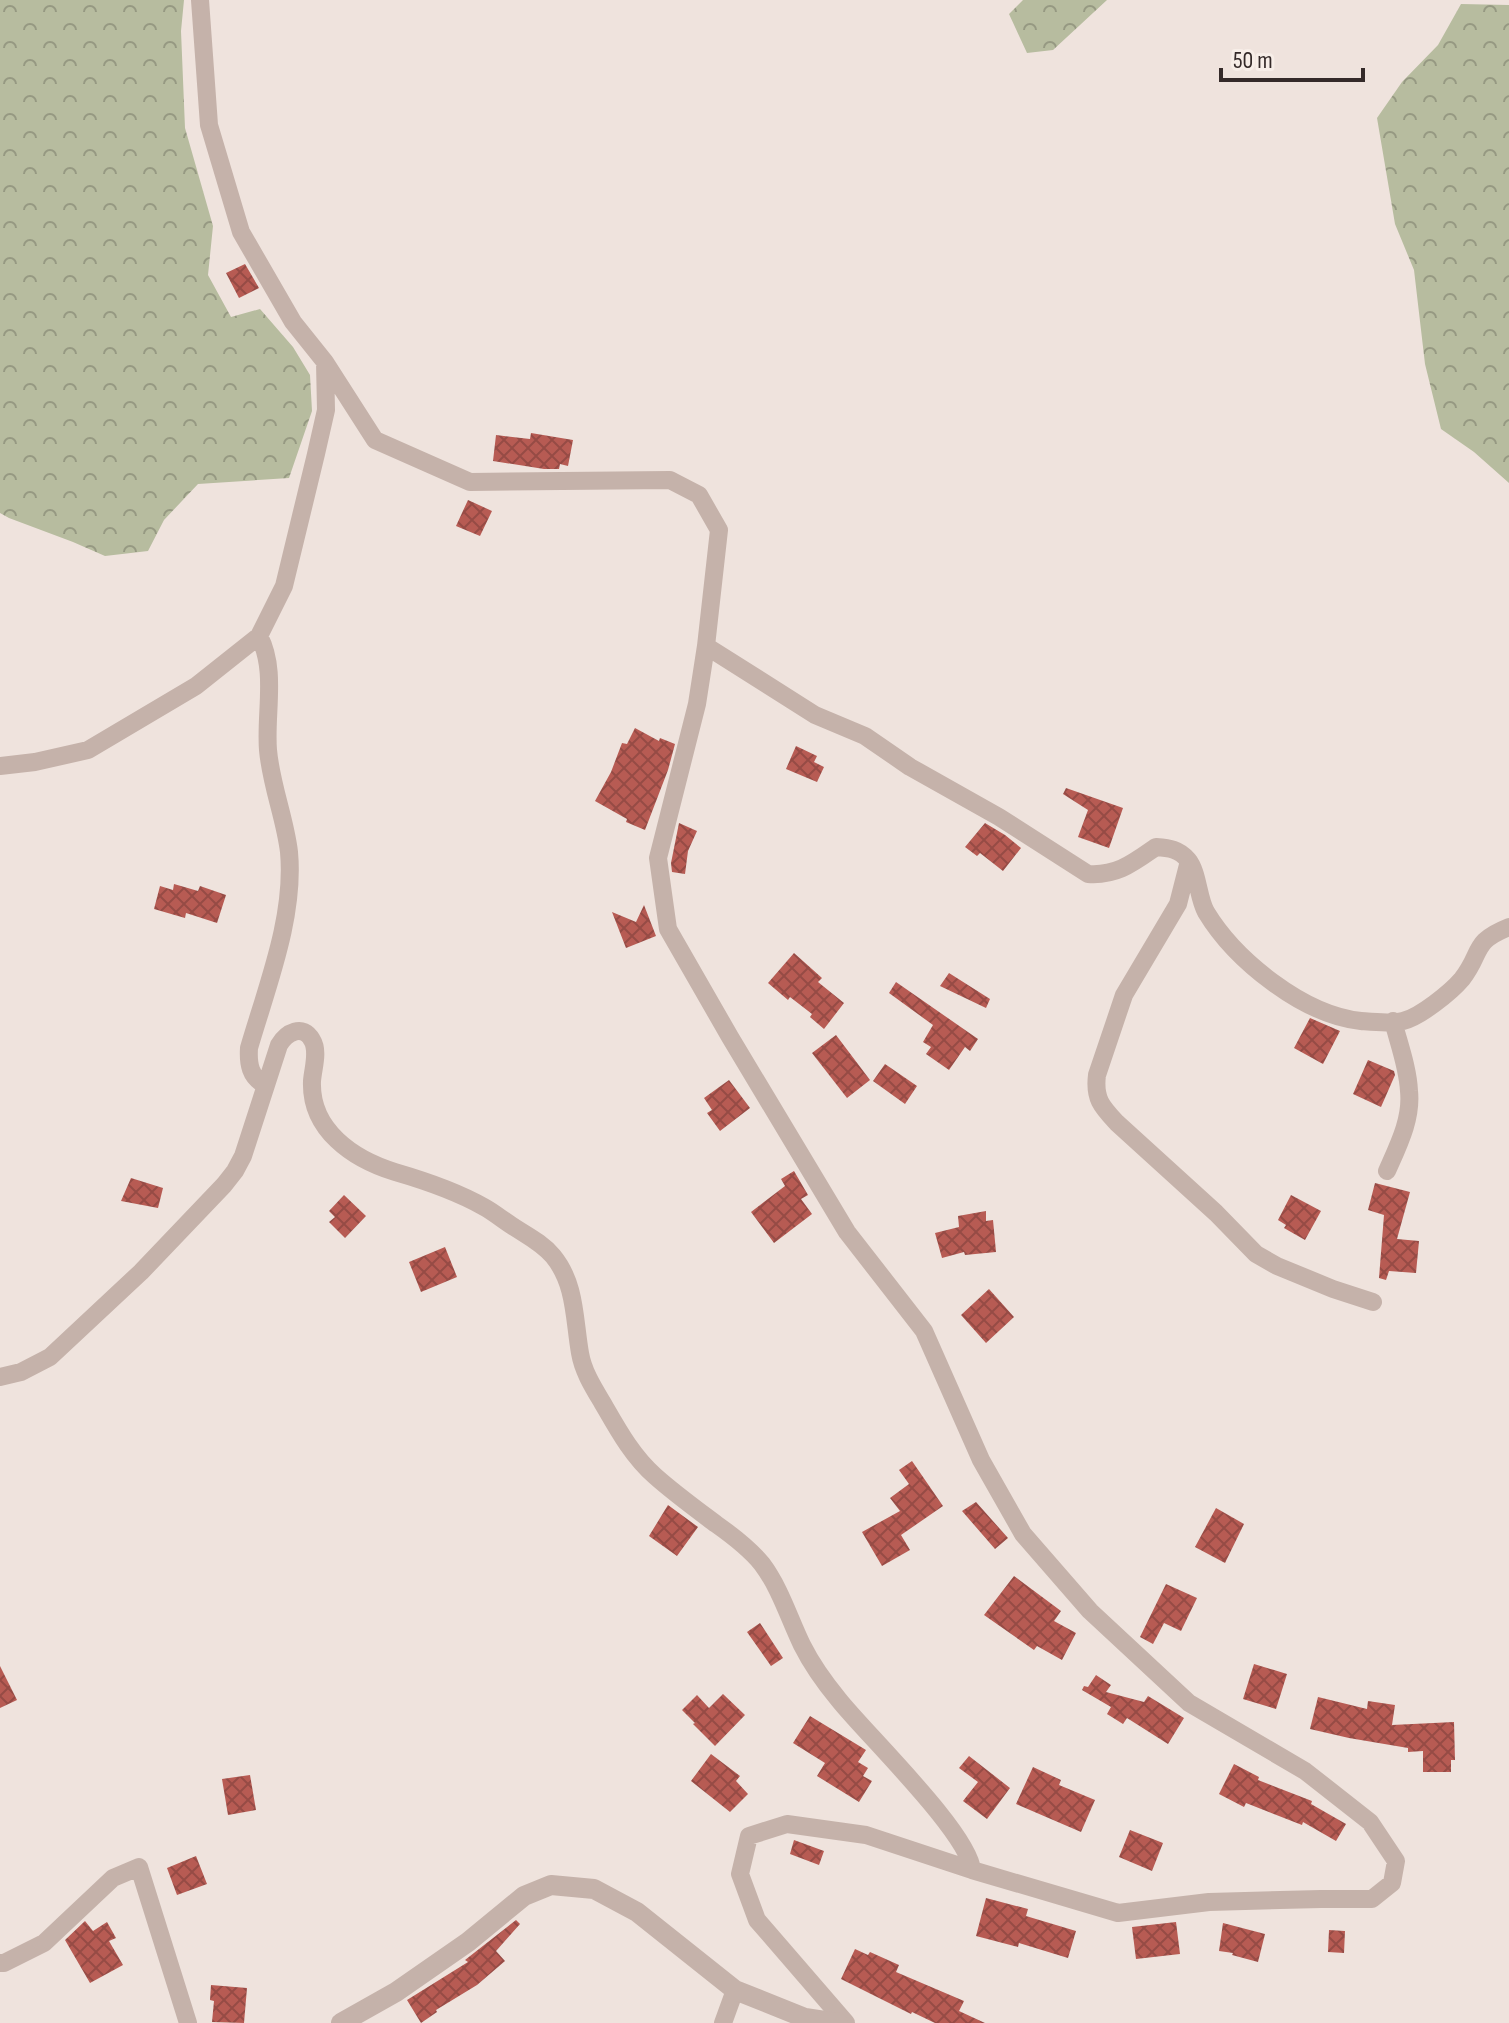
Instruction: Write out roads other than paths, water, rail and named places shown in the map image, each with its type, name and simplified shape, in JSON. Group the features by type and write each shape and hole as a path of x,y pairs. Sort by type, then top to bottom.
{"street":[{"path":"200,0 209,125 241,232 293,322 325,362 375,440 470,482 670,480 699,495 719,530 697,704 658,858 668,929 847,1232 924,1331 981,1460 1023,1534 1090,1611 1189,1703 1305,1771 1370,1822 1396,1861 1392,1883 1372,1899 1209,1902 1118,1913 866,1835 787,1824 749,1836 740,1874 757,1920 846,2023"},
{"path":"0,766 88,750 196,686 259,636 284,586 316,454 326,410 325,362"},
{"path":"259,636 268,669 269,759 285,826 290,874 286,919 249,1048 252,1074 265,1085"},
{"path":"706,646 815,715 865,736 910,767 999,817 1088,874 1105,875 1129,866 1156,847 1173,848 1189,861 1205,910 1241,958 1279,987 1323,1011 1359,1021 1402,1022 1417,1016 1462,979 1484,940 1509,927"},
{"path":"1189,861 1178,904 1124,995 1097,1075 1095,1089 1098,1098 1117,1123 1216,1213 1256,1254 1277,1266 1373,1302"},
{"path":"1387,1171 1404,1131 1409,1108 1409,1090 1393,1021"},
{"path":"0,1377 21,1372 50,1357 141,1272 224,1185 243,1156 279,1045 285,1035 293,1032 301,1031 309,1035 315,1051 313,1100 325,1128 338,1141 372,1164 464,1196 541,1243 552,1255 568,1282 584,1369 629,1446 653,1475 746,1546 762,1564 820,1675 840,1702 933,1806 970,1857 972,1870"},
{"path":"0,1963 44,1943 113,1878 139,1867 188,2023"},
{"path":"341,2023 408,1984 468,1942 524,1896 551,1885 594,1889 637,1912 735,1990 805,2018 838,2023"},
{"path":"723,2023 735,1990"}]}
